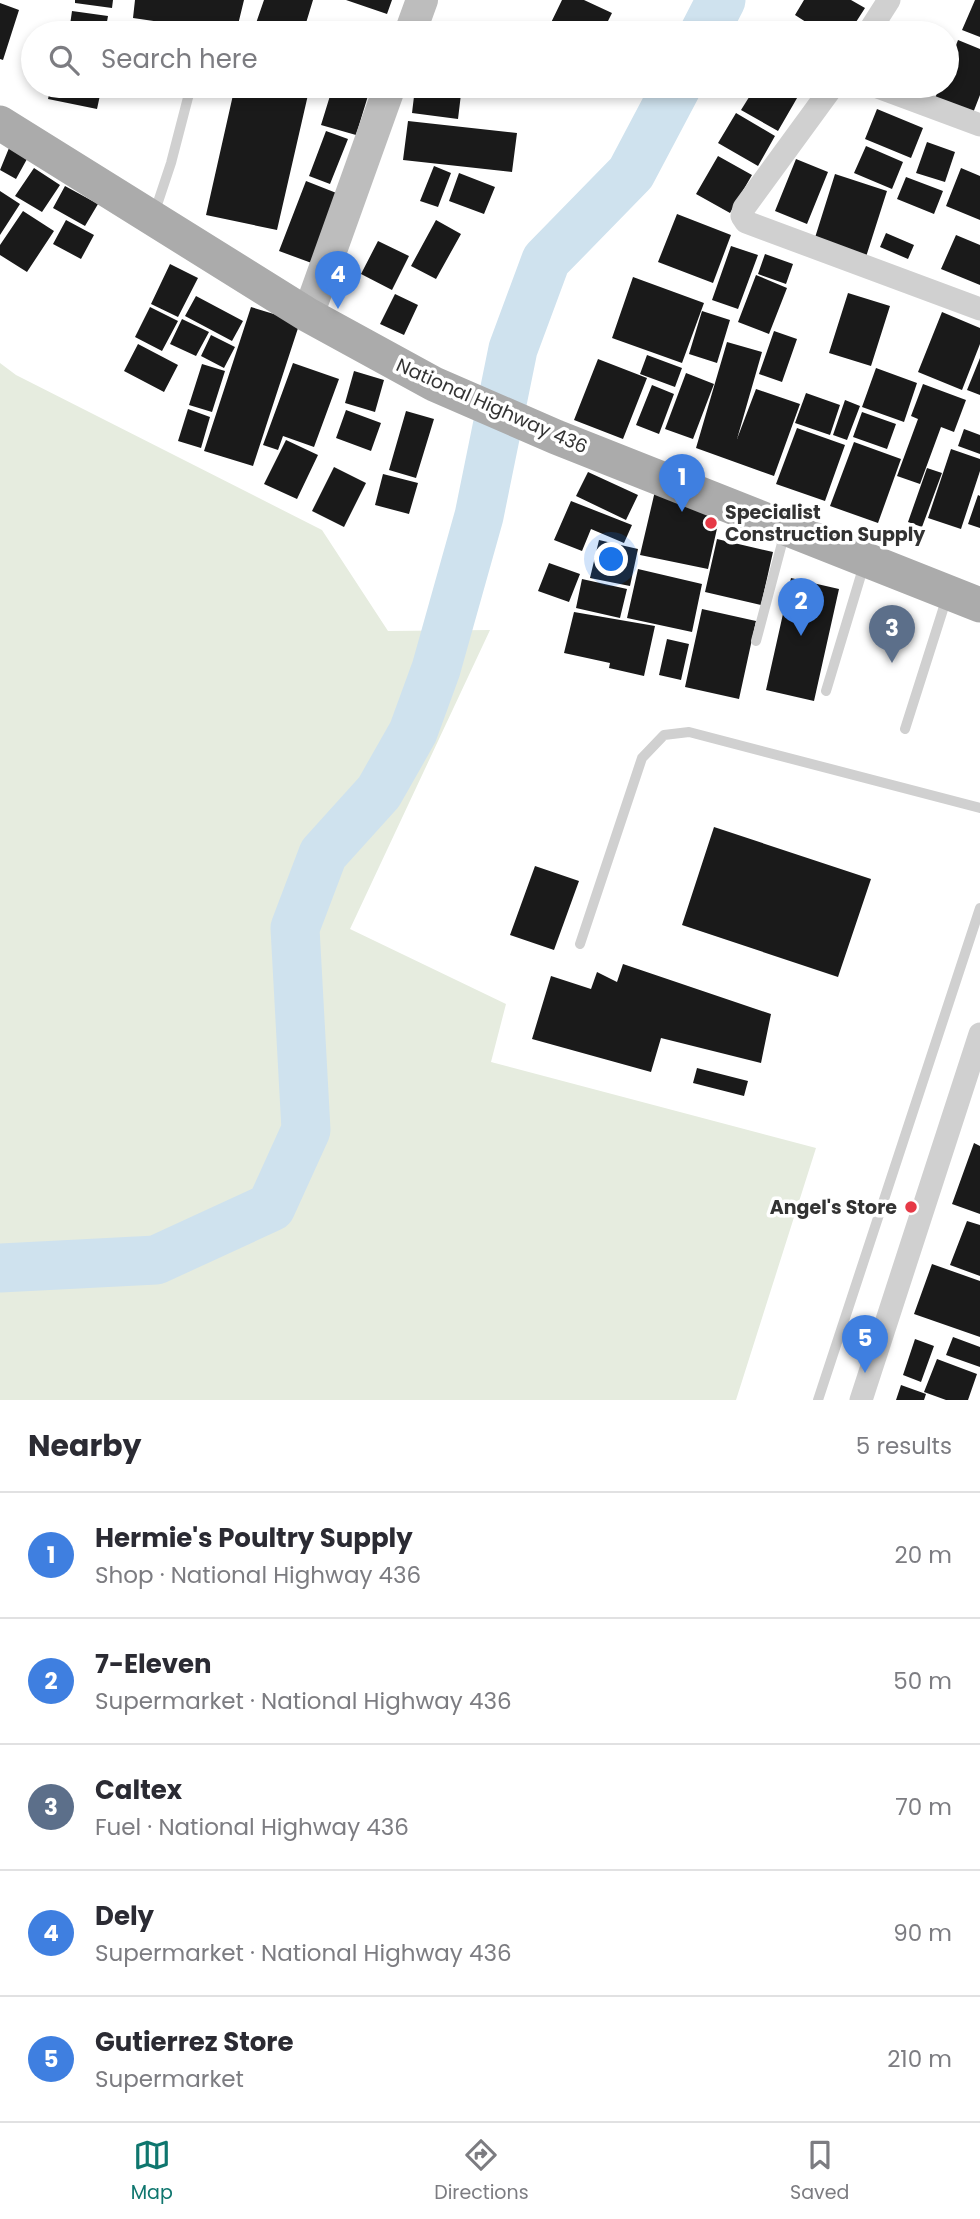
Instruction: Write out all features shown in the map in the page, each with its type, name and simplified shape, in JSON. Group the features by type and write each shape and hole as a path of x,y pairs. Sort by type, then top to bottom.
{"main road":[{"name":"National Highway 436","path":"0,123 308,315 434,384 556,437 787,526 964,600"}],"street":[{"path":"414,21 422,0"},
{"path":"876,21 889,0"},
{"path":"308,315 386,98"},
{"path":"824,98 744,208 742,216 746,222 980,309"},
{"path":"908,98 980,125"},
{"path":"861,1400 980,1034"}],"lane":[{"path":"153,216 171,163 188,98"},
{"path":"756,641 787,526"},
{"path":"826,691 865,559"},
{"path":"905,729 964,600"},
{"path":"580,944 642,758 664,735 689,732 980,808"},
{"path":"818,1400 980,908"}],"shaded area":[{"path":"0,363 16,375 322,530 388,631 490,630 350,929 506,1004 491,1062 816,1148 736,1400 0,1400"}],"building":[{"path":"75,0 113,0 112,8 75,3"},
{"path":"135,0 244,0 239,21 154,21 133,18"},
{"path":"264,0 313,0 307,21 257,21"},
{"path":"346,0 392,0 387,14"},
{"path":"562,0 584,0 612,13 608,21 552,21"},
{"path":"804,0 851,0 865,8 857,21 804,21 795,15"},
{"path":"975,0 980,0 980,37 962,30"},
{"path":"0,3 19,10 3,60 0,59"},
{"path":"72,11 108,16 107,21 71,21"},
{"path":"959,40 980,49 980,95 973,113 935,98 959,98"},
{"path":"48,98 99,98 97,109"},
{"path":"232,98 307,98 277,230 206,215"},
{"path":"329,98 367,98 356,135 321,125"},
{"path":"414,98 461,98 458,119 412,113"},
{"path":"748,98 797,98 778,131 741,110"},
{"path":"877,109 923,128 911,158 865,139"},
{"path":"736,113 775,136 758,166 718,143"},
{"path":"408,121 517,133 512,172 403,160"},
{"path":"326,131 348,139 330,184 309,176"},
{"path":"927,142 955,152 945,182 916,173"},
{"path":"866,146 903,162 892,189 854,173"},
{"path":"9,148 27,159 16,179 0,170"},
{"path":"718,156 752,175 730,213 696,194"},
{"path":"796,159 828,172 807,224 775,211"},
{"path":"434,166 451,173 438,207 420,201"},
{"path":"34,168 60,185 42,212 15,196"},
{"path":"961,168 980,176 980,220 946,206"},
{"path":"459,173 495,187 484,214 449,201"},
{"path":"835,174 887,191 865,260 813,244"},
{"path":"906,177 943,191 934,214 897,199"},
{"path":"306,181 344,196 317,265 279,251"},
{"path":"65,186 98,204 85,226 53,208"},
{"path":"0,191 20,204 0,235"},
{"path":"23,211 54,231 27,272 0,255 0,245"},
{"path":"677,214 731,235 713,283 658,262"},
{"path":"66,220 94,235 81,259 53,244"},
{"path":"436,220 461,234 436,279 411,266"},
{"path":"886,233 914,245 908,259 880,247"},
{"path":"956,235 980,245 980,285 941,269"},
{"path":"378,241 409,256 392,290 361,274"},
{"path":"731,246 758,255 738,309 712,300"},
{"path":"765,254 793,264 786,284 758,274"},
{"path":"170,264 198,278 178,317 151,304"},
{"path":"756,275 787,288 769,334 738,322"},
{"path":"633,277 704,303 682,363 612,338"},
{"path":"848,293 890,306 871,366 829,353"},
{"path":"395,294 418,305 404,335 380,324"},
{"path":"196,296 243,321 232,341 185,316"},
{"path":"150,307 178,321 162,351 135,337"},
{"path":"251,307 300,322 253,466 204,451"},
{"path":"702,311 730,320 717,363 689,354"},
{"path":"942,312 980,328 980,344 962,390 918,372"},
{"path":"182,319 209,332 196,356 170,344"},
{"path":"774,331 797,339 782,382 759,374"},
{"path":"211,335 235,347 224,368 201,356"},
{"path":"727,342 762,352 737,439 756,389 800,404 774,476 696,448"},
{"path":"138,344 178,365 164,392 124,371"},
{"path":"647,355 682,368 675,387 640,374"},
{"path":"980,358 980,395 967,390"},
{"path":"598,359 647,378 623,439 574,420"},
{"path":"293,363 339,379 314,447 283,436 278,450 263,445"},
{"path":"202,364 225,371 212,412 189,405"},
{"path":"876,368 917,383 904,422 862,407"},
{"path":"354,371 384,380 375,412 345,403"},
{"path":"686,373 714,384 693,439 665,429"},
{"path":"923,384 966,400 954,432 941,427 920,484 897,476 918,419 911,416"},
{"path":"652,385 674,394 659,434 636,425"},
{"path":"806,393 840,405 830,435 795,423"},
{"path":"845,400 860,406 847,440 833,435"},
{"path":"188,409 210,417 201,448 178,441"},
{"path":"346,410 381,423 371,451 336,438"},
{"path":"406,411 434,419 416,478 389,470"},
{"path":"862,412 896,424 887,449 853,437"},
{"path":"797,428 845,445 825,501 776,484"},
{"path":"964,429 980,435 980,454 958,446"},
{"path":"286,440 318,455 297,499 264,484"},
{"path":"854,442 901,459 878,523 830,506"},
{"path":"951,449 980,459 980,471 961,529 928,518"},
{"path":"334,467 366,483 344,527 312,511"},
{"path":"927,468 942,473 922,527 908,522"},
{"path":"588,472 638,495 626,520 576,496"},
{"path":"383,474 418,483 409,514 375,505"},
{"path":"655,491 722,506 708,569 640,555"},
{"path":"978,495 980,496 980,528 968,524"},
{"path":"571,501 632,525 624,543 591,529 582,551 554,540"},
{"path":"717,539 773,552 761,605 705,592"},
{"path":"599,540 638,549 630,586 590,578"},
{"path":"549,563 580,574 569,602 538,591"},
{"path":"638,569 702,584 692,632 627,618"},
{"path":"791,578 839,589 814,701 766,690"},
{"path":"582,579 627,589 620,618 576,608"},
{"path":"702,609 756,621 739,699 685,687"},
{"path":"574,612 655,626 644,676 609,668 610,663 564,653"},
{"path":"667,639 689,644 681,680 659,675"},
{"path":"714,827 871,879 838,977 682,925"},
{"path":"535,866 579,881 554,950 510,935"},
{"path":"623,964 771,1014 761,1063 661,1038 651,1072 532,1039 551,976 591,989 597,972 617,982"},
{"path":"697,1068 748,1081 744,1096 693,1083"},
{"path":"974,1143 980,1146 980,1214 952,1204"},
{"path":"967,1221 980,1225 980,1276 950,1265"},
{"path":"932,1264 980,1281 980,1337 914,1314"},
{"path":"953,1337 980,1347 980,1367 946,1355"},
{"path":"915,1339 934,1346 921,1382 903,1375"},
{"path":"937,1359 977,1374 968,1400 946,1400 924,1392"},
{"path":"901,1385 926,1394 924,1400 896,1400"}],"waterway":[{"path":"710,21 721,0"},
{"path":"0,1268 156,1260 271,1207 306,1130 295,928 323,854 379,792 413,732 436,669 479,516 513,349 546,260 631,173 671,98"}],"place":[{"name":"Dely","path":"338,309"},
{"name":"Hermie's Poultry Supply","path":"682,512"},
{"name":"Specialist Construction Supply","path":"711,523"},
{"name":"7-Eleven","path":"801,636"},
{"name":"Caltex","path":"892,663"},
{"name":"Angel's Store","path":"911,1207"},
{"name":"Gutierrez Store","path":"865,1373"}]}
